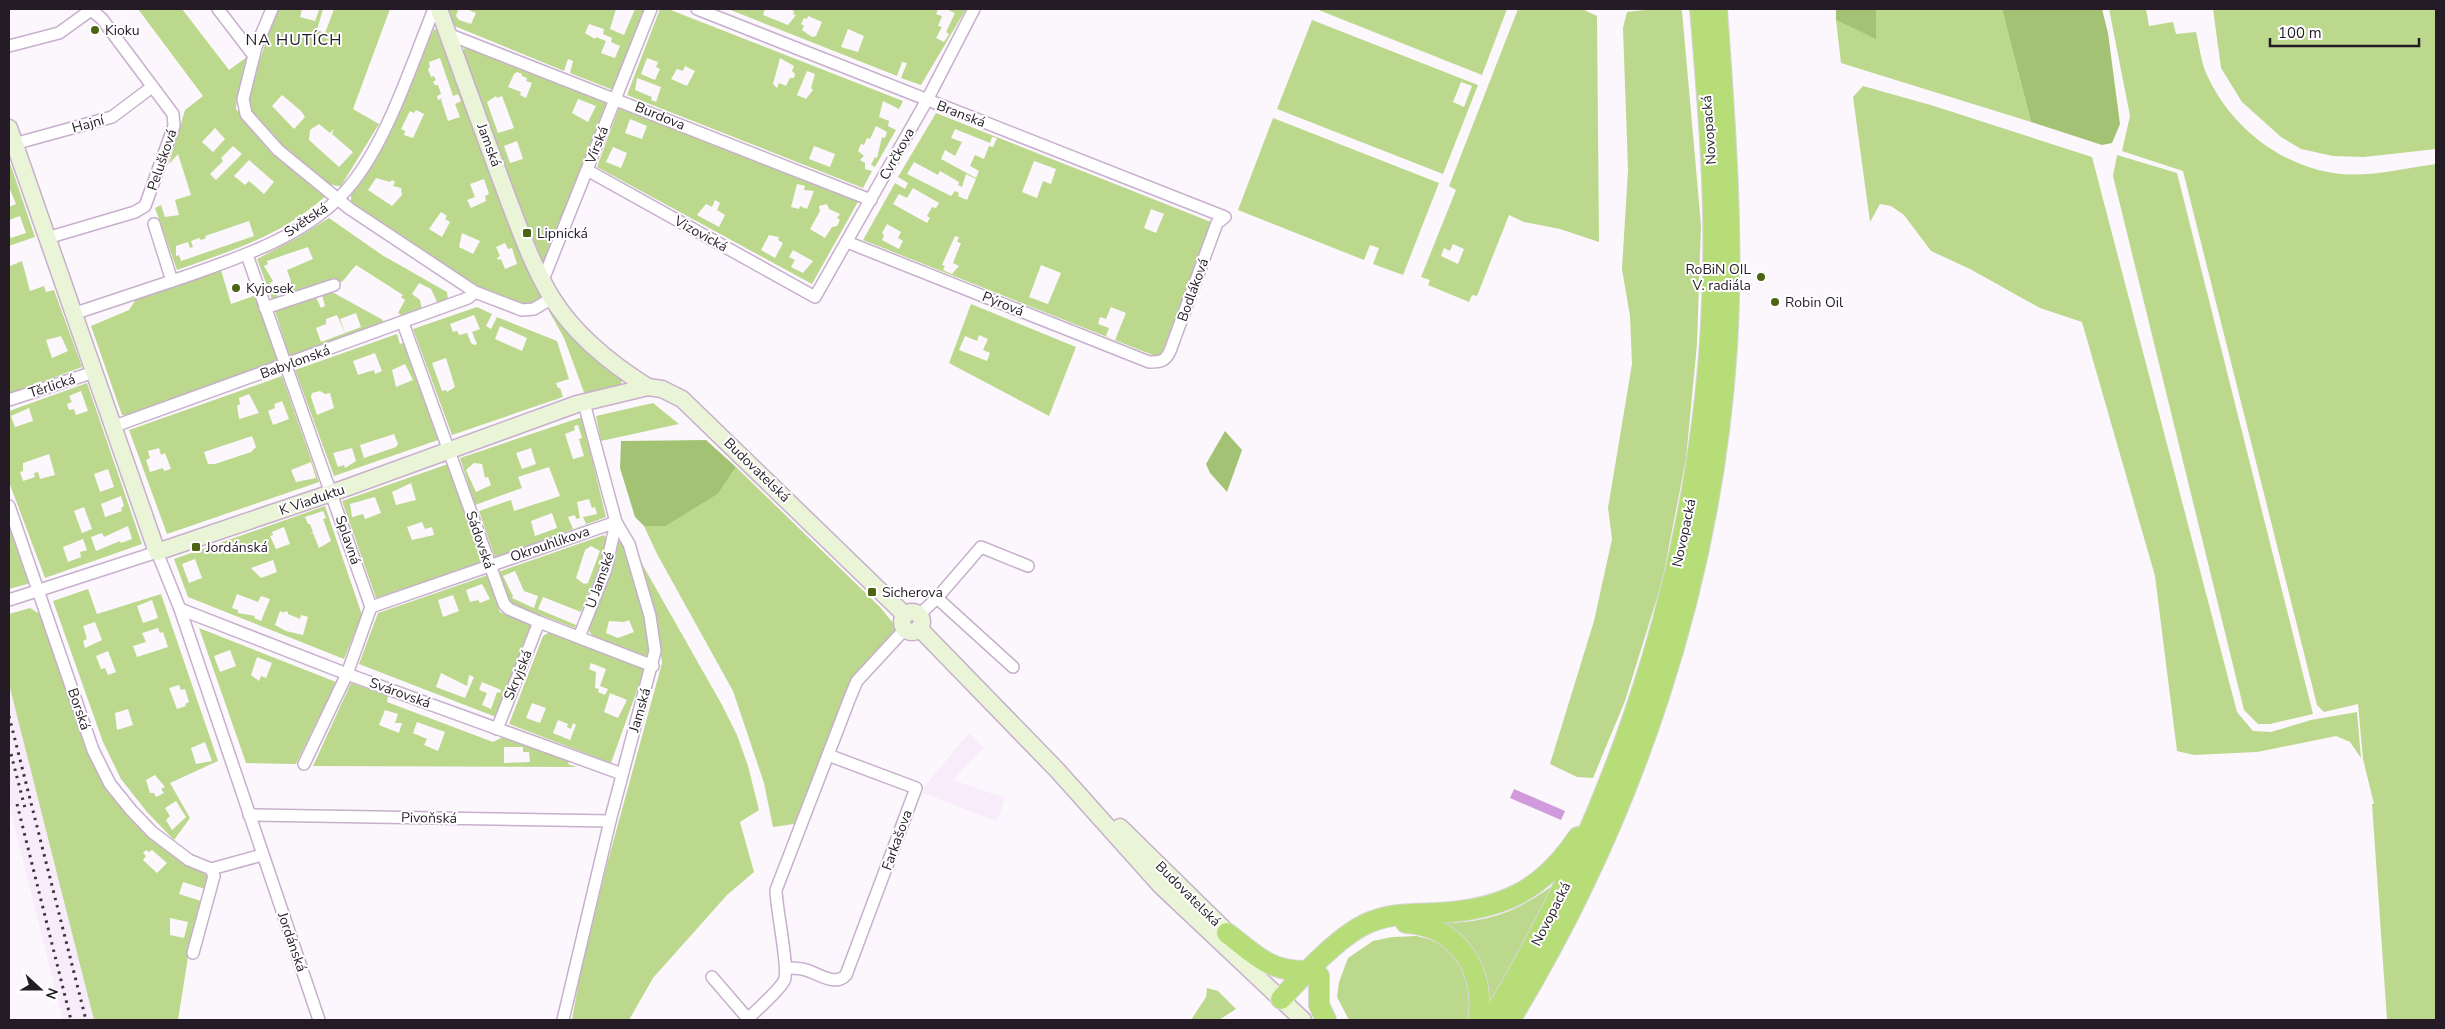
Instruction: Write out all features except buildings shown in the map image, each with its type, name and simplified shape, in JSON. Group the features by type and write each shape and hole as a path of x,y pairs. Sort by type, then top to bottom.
{"highway":[{"name":"Novopacká","path":"1491,1020 1550,916 1607,791 1646,681 1668,604 1692,493 1704,410 1710,336 1713,200 1700,9"},
{"name":"Novopacká","path":"1510,1020 1547,958 1580,894 1620,802 1661,688 1684,610 1699,542 1721,411 1727,347 1730,266 1729,189 1717,9"},
{"path":"1314,974 1348,936 1373,921 1396,916 1478,910 1499,904 1521,893 1542,879 1563,858 1607,791"},
{"path":"1288,999 1350,943 1368,931 1396,923 1425,925 1449,938 1468,958 1476,973 1480,990 1478,1020"},
{"path":"1228,933 1271,966 1289,971 1314,974"},
{"path":"1314,974 1319,1005 1326,1020"}],"street":[{"path":"9,46 59,33 91,9"},
{"name":"Pelušková","path":"47,238 135,212 145,206 174,126 173,114 102,19 91,9"},
{"path":"218,9 254,56"},
{"path":"272,9 254,56 242,99 246,114 278,150 337,199 476,292 522,310 534,309 552,298"},
{"name":"Světská","path":"73,314 247,255 300,228 337,199 350,186 381,136 434,9"},
{"name":"Jamská","path":"439,9 509,201 543,280"},
{"name":"Vírská","path":"543,280 651,9"},
{"name":"Branská","path":"697,9 1225,217"},
{"name":"Cvrčkova","path":"815,297 927,100 974,9"},
{"name":"Burdova","path":"448,34 871,200"},
{"name":"Hajní","path":"14,144 112,117 152,87"},
{"name":"Jordánská","path":"9,128 112,427 157,552 180,609 319,1020"},
{"name":"Vizovická","path":"587,170 815,297"},
{"name":"Bodláková","path":"1161,362 1166,360 1170,351 1218,223 1225,217"},
{"path":"154,224 172,281"},
{"name":"Pýrová","path":"846,242 1149,362 1161,362"},
{"name":"Splavná","path":"247,255 371,607"},
{"path":"543,280 552,298 584,338 621,370 648,387"},
{"path":"265,308 334,285"},
{"name":"Babylonská","path":"112,427 403,323 468,298 476,292"},
{"name":"Sádovská","path":"403,323 504,604 509,609 539,622 653,666"},
{"name":"Těrlická","path":"9,400 94,372"},
{"name":"Budovatelská","path":"584,403 648,387 662,389 682,398 912,622 1057,770 1160,885 1288,999 1318,1020"},
{"name":"Jamská","path":"563,1020 610,821 653,666 655,651 650,616 629,544 616,522 584,403"},
{"name":"K Viaduktu","path":"9,600 331,493 584,403"},
{"name":"Borská","path":"9,506 93,750 110,784 152,832 189,860 211,869"},
{"name":"Okrouhlíkova","path":"371,607 616,522"},
{"name":"U Jamské","path":"579,636 606,569 616,522"},
{"path":"712,977 748,1020 786,979 786,968 777,915 776,890 857,681 936,598 981,547 1028,566"},
{"path":"936,598 1013,667"},
{"path":"304,764 347,674 371,607"},
{"name":"Svárovská","path":"180,609 347,674 622,774"},
{"name":"Skryjská","path":"497,728 539,622"},
{"name":"Farkašova","path":"786,968 802,969 835,980 842,979 854,956 916,788 828,755"},
{"name":"Budovatelská","path":"1057,770 1119,826 1228,933 1288,999 1303,1020"},
{"name":"Pivoňská","path":"249,815 610,821"},
{"path":"193,953 214,876 211,869 262,854"}],"shaded area":[{"path":"9,684 94,1020 63,1020 9,805"},
{"path":"969,733 984,748 953,780 1005,798 997,821 922,793 925,786"},
{"path":"1514,789 1565,811 1561,820 1510,798"}],"green space":[{"path":"138,9 182,9 229,70 247,57 237,96 236,109 257,134 326,196 292,222 274,232 177,270 155,208 161,205 165,217 179,215 175,200 191,195 178,154 169,164 185,110 203,96","holes":["215,128 225,139 213,152 202,142","233,146 242,154 216,180 210,174 223,161 221,158","249,160 274,182 264,194 249,181 245,185 234,176","249,221 254,236 181,261 179,255 176,256 176,246 188,242 190,248 193,247 191,241 199,238 201,240 206,238 205,236"]},
{"path":"277,9 302,9 300,17 315,21 319,10 316,9 323,9 317,30 325,33 334,9 390,9 353,109 379,124 341,186 330,184 317,177 290,155 247,108 247,98","holes":["282,95 301,111 305,117 294,129 272,106","319,124 330,133 334,129 332,134 353,152 339,167 309,140 310,130"]},
{"path":"448,9 458,10 456,16 459,20 471,24 476,13 466,9 616,9 610,29 624,35 635,9 644,9 613,90 570,73 573,61 568,59 564,71 452,25","holes":["589,24 604,29 603,34 612,38 611,42 620,46 615,58 601,53 606,41 596,37 595,39 585,33"]},
{"path":"660,9 668,9 903,101 899,109 883,101 879,117 889,121 888,126 896,130 875,167 871,165 875,157 877,158 882,137 885,138 887,132 876,126 870,139 867,138 864,145 861,144 858,151 864,156 860,160 865,163 865,169 872,171 863,188 627,95","holes":["647,58 658,62 656,67 660,69 655,80 641,74","780,58 794,66 792,71 795,74 794,78 790,78 786,86 779,83 777,88 773,84","685,66 695,71 687,86 671,79 677,69 683,71","807,71 815,74 811,88 813,90 806,99 797,95","637,78 661,87 656,102 651,100 652,97 635,90","814,146 835,154 830,167 809,159"]},
{"path":"728,9 765,9 763,15 788,25 796,15 793,14 794,11 789,9 938,9 936,14 942,16 938,26 942,27 936,38 944,42 949,34 946,32 955,13 946,9 966,9 921,85 901,78 907,63 902,62 897,76","holes":["808,16 822,22 816,36 812,37 802,30 804,26 801,24 804,18 807,19","848,29 864,36 858,52 841,47"]},
{"path":"1316,9 1507,9 1482,75"},
{"path":"1518,9 1582,9 1597,16 1599,242 1560,229 1524,222 1509,215 1477,296 1472,295 1469,302 1428,285 1430,280 1421,277 1456,190 1449,186","holes":["1453,244 1464,249 1458,264 1441,256 1444,248 1450,251"]},
{"path":"1679,9 1682,11 1701,225 1697,344 1686,459 1662,582 1625,701 1593,778 1577,777 1550,764 1594,621 1612,539 1608,508 1632,364 1630,316 1622,269 1628,170 1623,28 1627,12"},
{"path":"1836,9 1876,9 1876,39 1836,20"},
{"path":"1876,9 2002,9 2031,122 1841,63 1836,20 1875,38"},
{"path":"2002,9 2102,9 2108,33 2120,124 2112,143 2102,145 2031,122"},
{"path":"2109,9 2146,9 2149,26 2173,22 2176,34 2196,32 2201,58 2216,93 2244,127 2260,142 2279,154 2319,170 2352,175 2436,164 2436,1020 2387,1020 2372,804 2374,804 2363,759 2358,704 2324,712 2317,705 2183,171 2122,151 2130,116"},
{"path":"2213,9 2436,9 2436,149 2364,157 2333,156 2301,149 2281,137 2242,102 2221,68"},
{"path":"1312,20 1478,85 1443,174 1277,109","holes":["1461,82 1472,86 1464,107 1453,102"]},
{"path":"434,29 440,32 442,44 498,197 532,277 543,294 536,303 526,306 485,292 351,204 351,194 368,168","holes":["440,58 453,96 458,94 461,101 455,104 460,117 448,121 441,100 443,98 438,100 437,96 441,94 438,85 435,85 433,82 436,80 434,76 431,77 428,69 430,67 429,62","416,110 424,114 413,138 404,135 405,131 401,129 410,111 414,113","376,178 390,182 392,180 395,182 393,186 401,188 402,195 392,206 368,190","484,179 489,194 485,196 486,201 471,208 467,200 475,197 470,184","441,212 447,216 445,219 450,222 442,237 429,229","462,233 480,241 473,254 459,247","505,243 508,249 512,248 517,264 505,269 501,259 497,258 500,256 496,247"]},
{"path":"466,47 607,101 547,256 543,262 505,170 462,51","holes":["517,72 522,74 522,76 527,78 526,81 532,83 526,98 520,95 521,92 508,87 514,74","496,96 497,98 502,96 514,128 498,133 487,102","578,99 596,106 588,122 572,113","517,141 523,159 510,163 504,146"]},
{"path":"1863,86 1934,106 2092,157 2237,712 2253,731 2271,732 2311,720 2357,712 2361,758 2350,742 2336,736 2257,752 2194,755 2177,751 2155,576 2082,322 2040,308 1970,269 1931,251 1904,215 1891,206 1880,204 1870,222 1853,97"},
{"path":"619,108 859,200 812,284 597,167","holes":["630,119 647,126 642,139 625,133","613,147 627,153 621,168 606,162","797,184 805,186 804,190 814,191 807,209 800,206 799,209 791,207","715,200 720,203 717,210 725,215 719,227 697,215 706,204 712,207","827,204 829,209 840,214 837,218 840,220 837,226 832,227 825,238 810,229 820,211 819,206","769,235 779,237 778,240 783,243 775,258 761,250","793,250 813,261 803,273 791,267 795,260 789,257"]},
{"path":"936,113 1211,222 1160,358 863,240 895,183 905,189 908,183 898,177","holes":["955,129 990,143 992,137 997,138 993,147 989,146 984,159 975,155 970,166 979,171 976,178 941,159 945,150 955,156 962,142 951,138","1034,161 1056,169 1051,184 1043,181 1037,198 1022,192","914,162 938,175 940,171 959,182 958,185 962,187 966,174 976,179 967,200 958,196 959,193 955,191 951,196 907,174","913,188 939,203 936,208 932,207 927,216 930,218 927,223 893,204 899,194 907,198","1151,209 1164,214 1156,233 1144,228","887,224 901,232 898,238 903,241 899,249 882,240 884,235 882,233","955,236 959,237 957,242 961,243 953,263 959,266 952,274 943,270 945,266 942,265","1041,265 1061,273 1048,304 1029,297","1111,307 1126,313 1115,340 1106,336 1109,328 1098,324 1100,317 1106,319"]},
{"path":"1273,118 1439,183 1403,275 1373,264 1379,248 1370,245 1364,260 1238,210"},
{"path":"2117,155 2177,173 2313,714 2270,724 2258,724 2244,710 2113,176"},
{"path":"9,160 35,237 9,246 9,233 11,238 26,233 20,216 9,220 9,207 16,204 9,187"},
{"path":"329,218 382,255 447,292 448,300 438,304 431,289 419,283 412,294 420,300 422,310 404,317 398,313 405,300 401,297 403,295 356,265 342,282 337,281 273,302 257,259 297,238","holes":["308,247 313,259 287,270 291,281 288,283 292,290 279,298 270,283 273,281 264,266 268,264 267,261"]},
{"path":"22,261 30,291 44,286 46,292 54,290 82,367 9,394 9,263 10,266","holes":["61,336 68,351 52,358 46,340"]},
{"path":"221,270 231,304 257,295 281,360 133,415 122,415 91,326 129,310 136,299"},
{"path":"332,292 383,320 382,325 290,358 275,311 316,297 321,308 325,306 322,295","holes":["356,313 361,327 345,333 340,319","337,315 345,333 321,342 316,328 326,324 326,319"]},
{"path":"971,304 1076,347 1049,416 949,363","holes":["979,335 988,339 983,350 990,353 987,361 959,350 965,336 977,341"]},
{"path":"477,307 492,314 486,326 491,329 497,317 557,341 569,379 556,383 563,397 452,435 413,329","holes":["474,315 480,329 472,332 477,344 474,345 471,343 467,333 459,335 457,331 453,332 450,324","500,326 527,338 522,351 495,339","446,358 455,387 447,392 446,390 442,391 432,363"]},
{"path":"557,310 623,378 621,384 585,395 564,338 549,311"},
{"path":"397,334 400,344 405,342 441,439 334,476 295,370","holes":["375,353 382,371 375,374 374,370 358,375 353,361","405,364 413,380 396,387 392,370","320,391 325,394 330,393 334,408 317,415 311,397 312,393","394,434 398,444 396,447 364,458 360,445","352,448 356,461 345,468 344,465 338,467 333,453"]},
{"path":"282,376 319,482 167,534 129,430","holes":["249,394 259,413 239,419 237,406 240,404 239,398","282,401 289,419 273,425 268,411 275,408 274,404","252,436 256,447 251,452 215,464 208,464 204,452","159,448 161,455 165,453 171,469 164,471 163,468 150,472 146,460 150,458 148,451","311,462 316,478 296,482 291,470"]},
{"path":"87,383 142,544 45,578 9,482 9,411","holes":["81,391 88,411 76,415 74,409 69,410 67,404 72,402 69,396","29,408 33,421 15,427 11,416","49,454 55,475 40,479 38,472 34,473 35,477 23,481 20,472 23,471 23,463","108,469 114,487 100,492 94,474","121,496 124,506 121,508 122,511 105,517 101,504","84,507 92,529 82,533 74,511","128,526 132,539 121,543 120,541 96,551 91,537 102,533 104,537","83,539 87,550 80,552 81,557 68,562 63,547"]},
{"path":"653,403 679,424 601,441 596,416"},
{"path":"582,417 606,517 495,558 479,511 511,500 514,511 560,496 549,467 518,477 522,488 475,505 460,458","holes":["578,425 582,438 579,439 584,456 573,459 565,434 575,430 574,426","531,448 536,464 522,469 516,453","474,463 482,464 485,478 488,477 491,485 476,492 466,470","589,499 592,508 595,507 597,514 583,517 586,524 573,529 568,517 575,515 576,519 580,518 577,502","552,513 557,528 535,536 531,521"]},
{"path":"1225,431 1242,450 1227,492 1210,473 1206,464"},
{"path":"706,440 736,467 718,494 666,526 644,526 635,517 620,468 621,441"},
{"path":"448,464 484,562 376,598 342,501","holes":["411,483 416,500 396,505 392,492","375,497 381,513 365,519 363,514 352,517 350,504","422,522 425,529 432,527 434,535 412,540 407,527"]},
{"path":"736,467 880,607 897,628 854,678 794,824 773,827 764,783 733,691 657,554 644,526 666,526 718,494"},
{"path":"325,506 362,615 344,659 188,597 174,559","holes":["323,511 326,518 323,519 331,541 319,548 313,533 310,534 313,532 305,517","284,527 290,544 276,549 270,536 273,535 272,532","195,559 202,578 189,583 182,564","273,560 277,572 261,578 251,568","237,594 258,602 261,596 270,599 261,621 254,618 255,616 238,613 238,610 232,608","280,611 288,612 288,614 300,619 301,615 308,617 303,635 286,631 275,625"]},
{"path":"9,524 31,583 9,589"},
{"path":"604,535 610,542 581,612 543,597 538,609 576,625 575,628 514,605 509,600 498,572","holes":["591,546 600,551 588,583 584,584 576,578 585,550","515,571 524,591 538,596 534,608 512,598 513,596 503,576"]},
{"path":"617,542 624,542 647,620 649,657 593,637 588,629","holes":["629,620 634,632 618,638 606,633 609,621 624,622"]},
{"path":"641,562 737,735 748,766 759,810 740,822 754,872 727,895 653,978 629,1020 572,1020 579,980 606,868 662,663 655,612"},
{"path":"488,575 500,612 532,624 496,717 359,664 378,613","holes":["482,584 490,599 480,603 478,600 470,602 466,590","453,595 459,611 443,617 438,600","441,673 467,686 469,675 474,677 465,698 436,687","482,682 501,690 500,693 497,692 491,709 482,705 487,693 479,690"]},
{"path":"88,589 97,614 161,594 218,761 170,783 190,818 174,840 147,812 121,779 103,742 53,601","holes":["152,600 158,618 143,623 137,606","95,622 102,640 85,648 83,641 87,639 83,626","158,628 160,633 163,632 168,647 137,657 133,646 146,642 142,633","108,651 116,672 108,675 105,668 101,669 96,656","179,685 181,690 185,689 189,702 185,704 186,706 177,709 169,688","128,709 133,725 117,730 115,713","205,742 212,761 196,764 191,748","155,775 165,787 161,789 164,793 156,797 154,793 150,793 146,780","176,801 186,817 172,830 166,820 170,816 165,808"]},
{"path":"30,608 43,616 111,793 134,823 163,849 210,877 188,957 178,1020 94,1020 9,684 9,614","holes":["146,850 149,852 152,850 167,863 157,873 143,860 146,856 143,853","183,882 205,889 201,901 179,894","170,918 188,922 184,938 170,935"]},
{"path":"199,628 336,682 296,764 246,763","holes":["230,650 236,666 220,672 214,656","257,657 272,663 266,678 261,676 259,681 251,675"]},
{"path":"550,632 645,668 611,763 509,724 543,636","holes":["591,663 606,669 600,686 608,689 605,695 598,692 599,689 595,688 596,672 589,669","610,693 627,700 618,718 604,712","532,703 546,708 540,723 526,718","558,720 568,724 567,727 571,729 573,723 576,725 570,740 553,733"]},
{"path":"351,683 388,696 387,702 493,742 507,735 570,760 568,764 577,767 313,766","holes":["385,710 398,714 395,723 402,723 399,733 379,725","417,722 445,732 438,751 424,745 427,739 413,733","504,747 523,747 523,752 529,752 530,762 504,763"]},
{"path":"1553,885 1526,941 1490,1002 1486,975 1477,956 1471,948 1441,923 1473,921 1501,914 1527,902"},
{"path":"1417,936 1440,944 1449,951 1462,968 1469,988 1470,999 1467,1020 1349,1020 1337,997 1339,982 1348,958 1373,941 1392,937"},
{"path":"1207,988 1218,991 1236,1009 1219,1020 1191,1020 1206,997"}],"railway":[{"path":"9,716 86,1020"},
{"path":"11,754 26,812"},
{"path":"17,804 71,1020"}],"place":[{"name":"Kioku","path":"95,30"},
{"name":"Lipnická","path":"527,233"},
{"name":"RoBiN OIL V. radiála","path":"1761,277"},
{"name":"Kyjosek","path":"236,288"},
{"name":"Robin Oil","path":"1775,302"},
{"name":"Jordánská","path":"196,547"},
{"name":"Sicherova","path":"872,592"}],"district":[{"name":"NA HUTÍCH","path":"294,40"}]}
